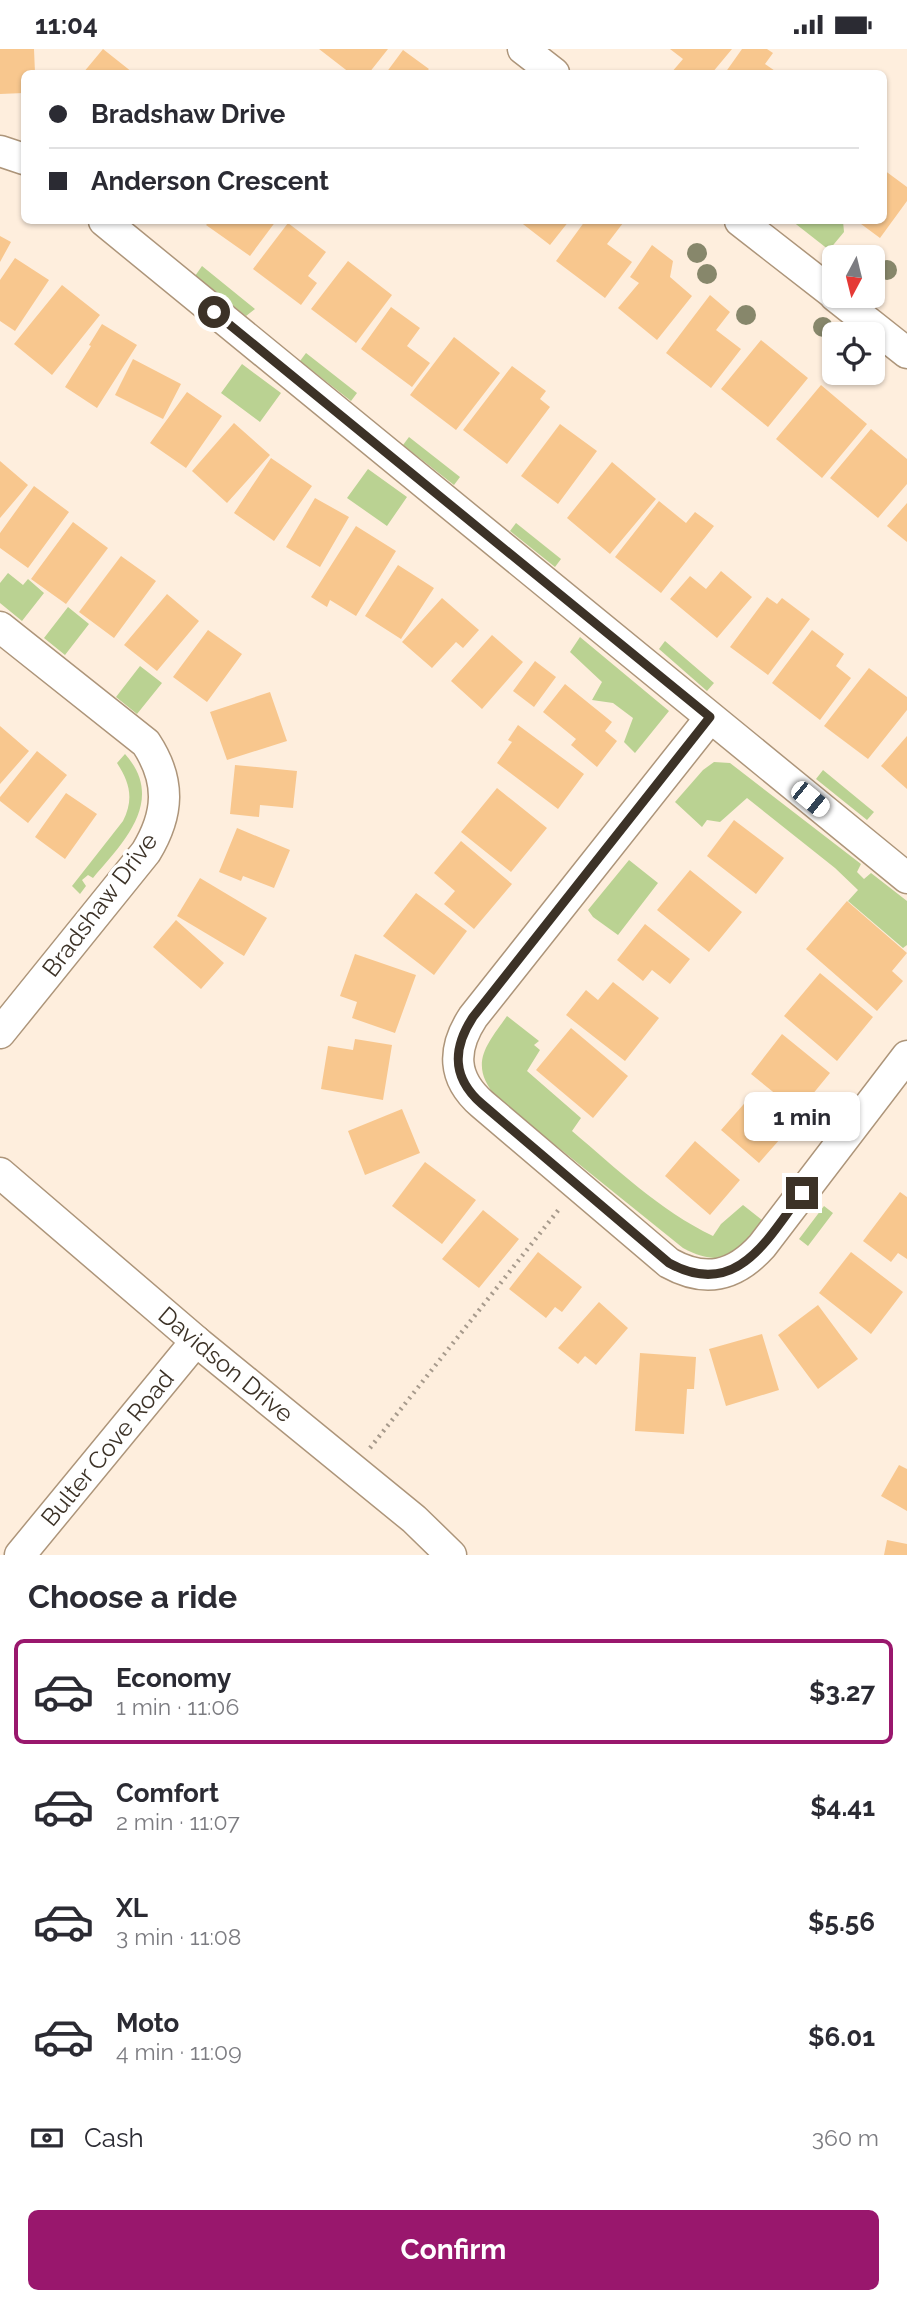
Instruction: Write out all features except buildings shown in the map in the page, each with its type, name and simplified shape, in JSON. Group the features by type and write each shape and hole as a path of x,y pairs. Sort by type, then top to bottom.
{"street":[{"path":"523,49 550,70"},
{"path":"0,151 21,158"},
{"path":"108,224 907,878"},
{"path":"744,224 822,285"},
{"path":"851,308 907,353"},
{"name":"Bradshaw Drive","path":"0,627 146,743 160,769 164,798 160,826 146,852 0,1033"},
{"path":"710,717 473,1017 461,1038 458,1058 460,1075 472,1096 669,1263 697,1274 726,1272 740,1267 762,1246 907,1056"},
{"name":"Davidson Drive","path":"0,1173 196,1341 414,1519 452,1555"},
{"name":"Bulter Cove Road","path":"20,1555 196,1341"}],"path":[{"path":"353,1469 578,1186"}],"green space":[{"path":"796,224 843,224 844,232 833,245 823,245"},
{"path":"202,266 255,309 246,316 195,276"},
{"path":"306,353 357,393 351,401 300,361"},
{"path":"242,364 281,393 260,422 221,393"},
{"path":"409,437 460,477 454,485 403,445"},
{"path":"368,469 407,497 387,526 347,498"},
{"path":"516,523 561,559 555,567 510,531"},
{"path":"8,573 23,585 28,579 44,593 22,621 0,603 0,583"},
{"path":"68,607 89,624 65,655 44,638"},
{"path":"580,637 669,711 635,753 624,742 633,718 613,703 592,700 602,682 570,652"},
{"path":"665,641 714,683 707,691 659,649"},
{"path":"140,666 162,683 137,714 116,697"},
{"path":"125,754 137,771 142,788 136,820 117,850 93,878 88,875 82,880 86,886 80,894 72,886 123,821 129,805 125,777 117,763"},
{"path":"714,762 730,763 861,864 857,872 864,879 871,873 907,901 907,945 903,948 848,901 858,890 835,868 747,798 720,822 707,820 702,827 675,802 703,770"},
{"path":"823,770 874,812 867,820 816,779"},
{"path":"629,860 658,883 618,935 593,917 588,910"},
{"path":"507,1016 539,1041 534,1045 540,1050 527,1071 581,1118 572,1131 657,1201 693,1226 713,1236 721,1224 743,1205 762,1220 745,1241 729,1255 720,1258 710,1258 683,1248 498,1099 484,1076 483,1056"},
{"path":"824,1206 833,1213 808,1246 799,1239"}],"route":[{"path":"214,312 710,717 466,1027 458,1050 458,1063 460,1075 472,1096 669,1263 682,1270 712,1275 740,1267 762,1246 802,1193"}]}
